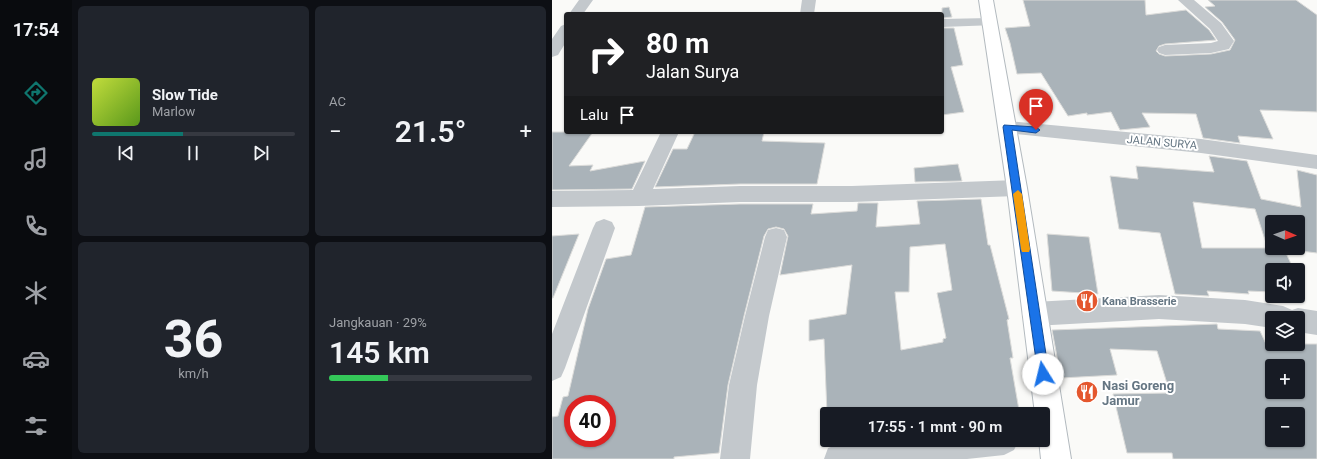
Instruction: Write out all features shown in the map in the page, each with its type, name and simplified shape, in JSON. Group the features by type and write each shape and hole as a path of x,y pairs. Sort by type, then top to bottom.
{"street":[{"path":"577,12 586,0"},
{"path":"807,12 809,0"},
{"path":"986,0 1017,188 1046,407"},
{"path":"1165,50 1211,48 1224,46 1226,41 1216,26 1185,0"},
{"path":"944,23 990,22"},
{"path":"552,52 564,32"},
{"path":"552,56 564,56"},
{"name":"JALAN SURYA","path":"1007,127 1266,153 1317,162"},
{"path":"639,198 669,134"},
{"path":"552,199 639,198 740,194 852,194 1017,188"},
{"path":"552,368 604,228"},
{"path":"735,459 743,385 757,316 776,237"},
{"path":"1034,314 1159,307 1245,312 1265,315"},
{"path":"1305,321 1317,323"},
{"path":"839,459 943,447"}],"building":[{"path":"1023,0 1145,0 1146,15 1186,10 1209,30 1216,40 1165,44 1159,46 1156,51 1165,56 1211,54 1230,50 1235,40 1222,22 1205,7 1215,6 1208,0 1296,0 1317,15 1317,112 1260,110 1273,139 1238,136 1240,143 1203,138 1196,114 1142,113 1150,127 1120,130 1111,112 1087,115 1087,113 1068,116 1041,73 1017,74 1005,28 1030,26"},
{"path":"949,7 952,17 944,18 942,8"},
{"path":"944,28 954,28 963,65 951,67 964,112 944,115"},
{"path":"552,132 564,132 564,134 592,134 569,166 593,165 590,171 645,161 632,189 552,190"},
{"path":"694,134 764,134 762,141 825,143 817,184 740,184 655,187 673,149 687,149"},
{"path":"1209,156 1247,161 1261,199 1301,207 1297,170 1317,175 1317,253 1305,252 1305,215 1265,215 1265,240 1255,209 1193,202 1202,248 1265,248 1265,255 1287,255 1291,263 1265,263 1265,292 1248,291 1249,294 1207,291 1209,296 1175,294 1160,233 1119,229 1110,176 1138,179 1136,166 1214,172"},
{"path":"958,164 962,181 915,182 914,168"},
{"path":"981,199 988,245 990,245 1009,319 1007,320 1013,358 1010,358 1018,407 827,407 824,339 809,341 809,320 846,314 852,265 780,275 788,236 784,229 776,227 768,229 764,236 728,385 719,453 674,457 674,459 552,459 552,417 558,416 564,397 564,447 616,447 616,395 568,395 588,309 606,259 631,255 645,207 740,204 813,204 811,214 857,211 858,203 878,203 876,227 920,224 917,201","holes":["945,244 952,290 937,293 946,338 943,339 943,342 901,350 895,292 909,292 910,247"]},
{"path":"579,234 553,298 552,298 552,236"},
{"path":"1047,234 1089,237 1098,294 1052,291"},
{"path":"1217,324 1218,329 1260,331 1265,342 1265,351 1305,351 1305,344 1317,344 1317,459 1173,459 1172,453 1127,453 1113,394 1170,393 1157,351 1110,349 1117,375 1061,378 1052,330"}],"slow traffic":[{"path":"1018,194 1025,249"}],"place":[{"name":"Kana Brasserie","path":"1087,301"},
{"name":"Nasi Goreng Jamur","path":"1087,392"}],"route":[{"path":"1036,130 1007,127 1043,374"}]}
